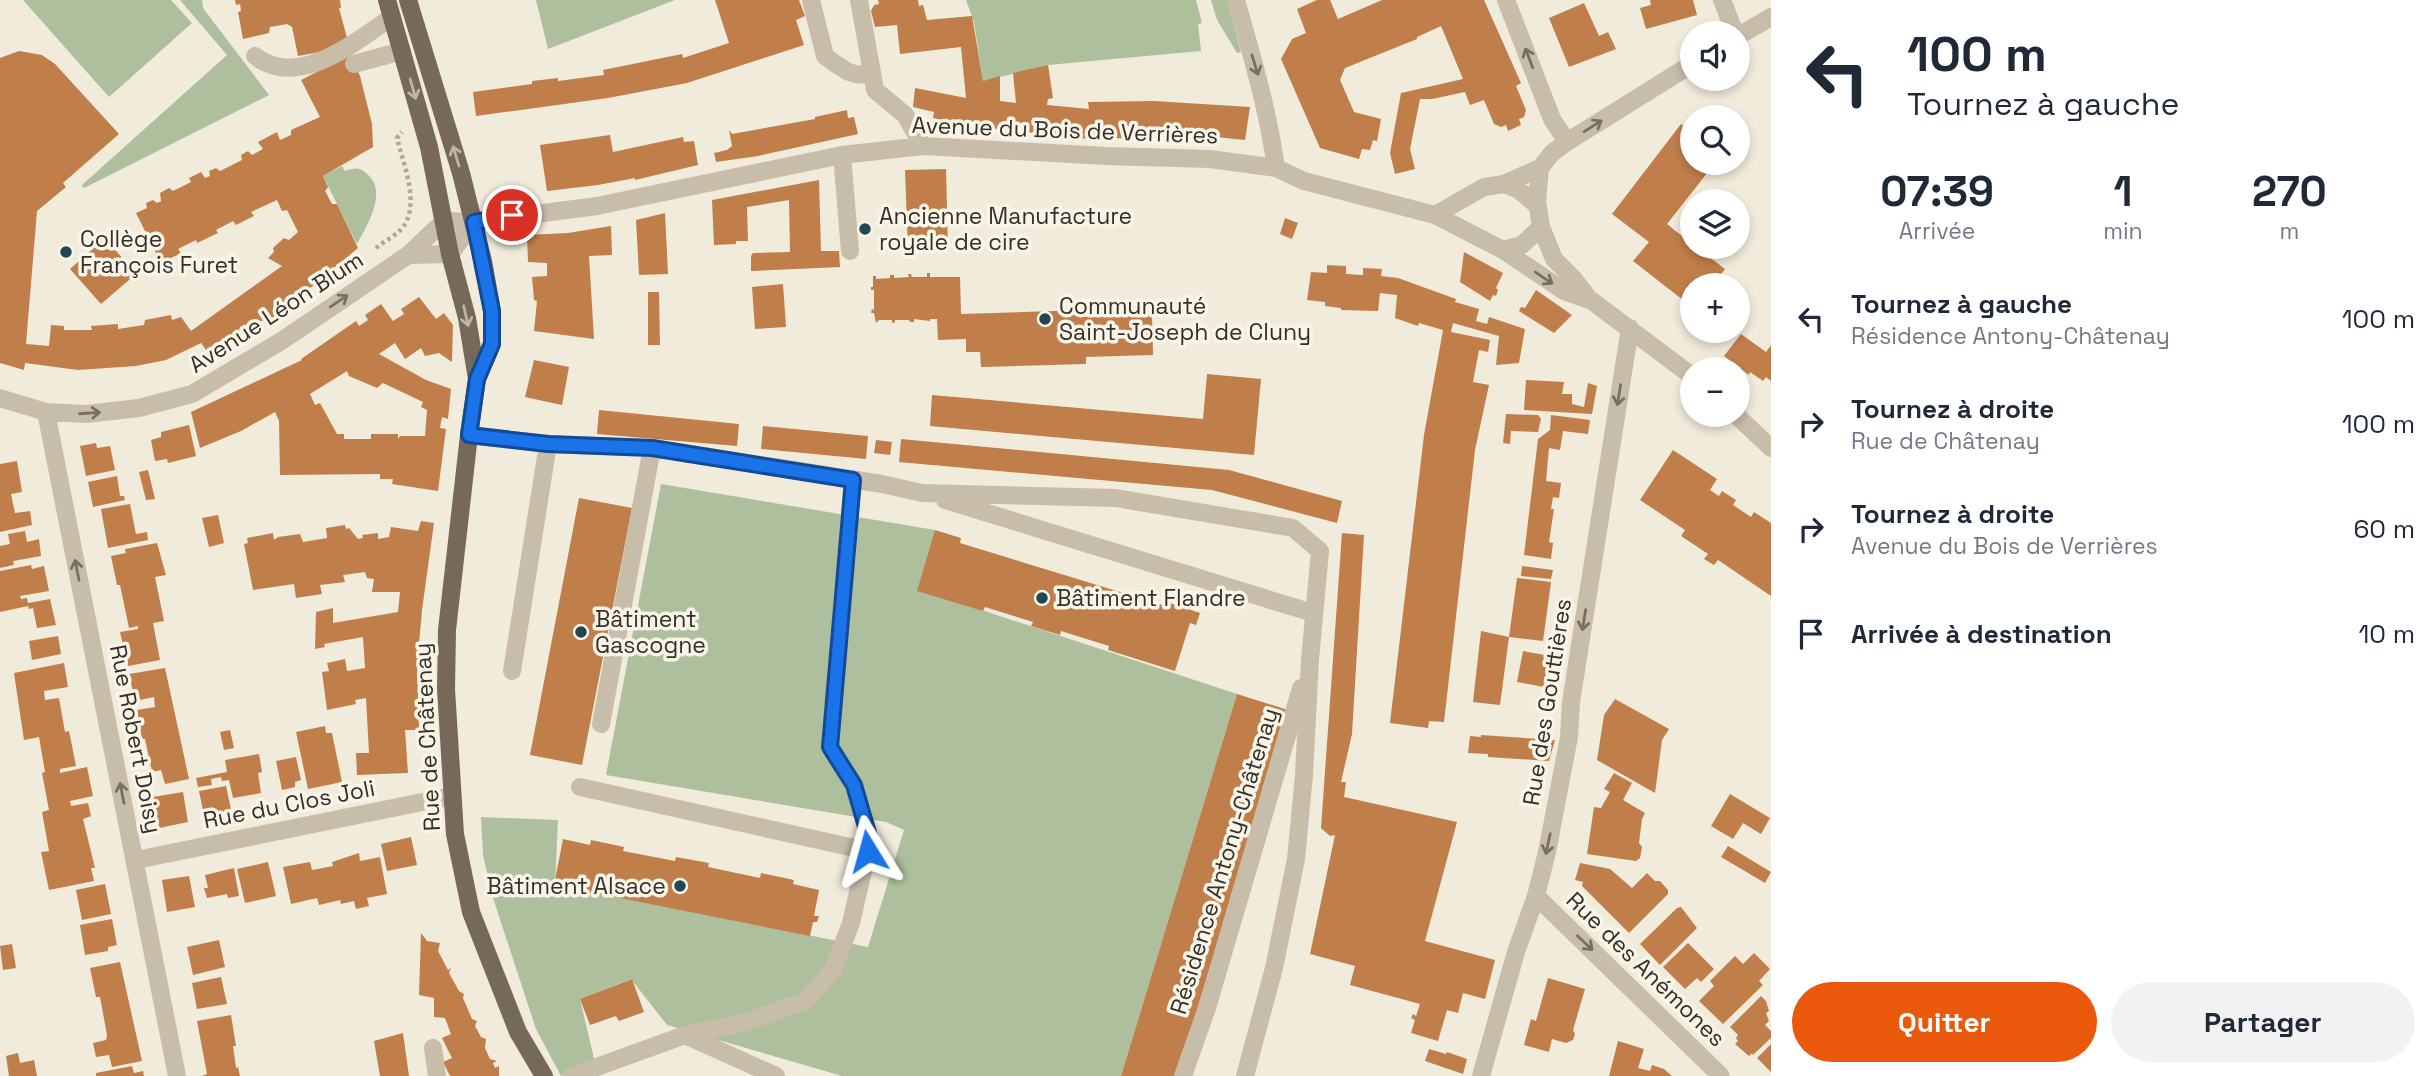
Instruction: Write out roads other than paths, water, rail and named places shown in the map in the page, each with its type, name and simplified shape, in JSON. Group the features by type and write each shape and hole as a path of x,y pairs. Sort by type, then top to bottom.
{"main road":[{"name":"Rue de Châtenay","path":"408,0 461,173 492,311 492,344 477,379 469,435 447,630 446,689 455,834 471,912 518,1032 544,1076"},
{"name":"Rue de Châtenay","path":"390,8 423,125 450,254 467,318 477,379"}],"street":[{"path":"811,0 825,56 849,73 871,73"},
{"path":"859,0 875,90 905,115 923,146"},
{"path":"1236,0 1259,78 1276,168"},
{"path":"1506,0 1552,118 1567,142"},
{"path":"1722,0 1730,21"},
{"path":"255,56 275,68 300,68 345,48 390,8"},
{"path":"1750,28 1771,17"},
{"path":"354,64 402,51"},
{"path":"1436,215 1484,187 1504,184 1539,168 1552,153 1567,142 1680,71"},
{"name":"Avenue du Bois de Verrières","path":"444,221 474,222 597,206 842,155 923,146 1210,159 1276,168 1304,181 1436,215 1503,250 1564,291 1589,299"},
{"path":"842,155 850,251"},
{"name":"Avenue du Bois de Verrières","path":"1539,168 1538,206 1541,227 1554,259 1589,299 1680,367"},
{"path":"1504,184 1519,190 1538,206"},
{"path":"1470,195 1466,221 1471,234"},
{"name":"Avenue Léon Blum","path":"0,398 46,412 86,414 139,408 192,394 283,340 409,255 444,221"},
{"path":"409,255 450,254 474,222"},
{"path":"1503,250 1522,245 1541,227"},
{"name":"Rue des Gouttières","path":"1481,1076 1516,952 1536,896 1569,737 1571,702 1630,328"},
{"name":"Rue Robert Doisy","path":"46,412 177,1076"},
{"path":"1749,427 1771,448"},
{"name":"Résidence Antony-Châtenay","path":"469,435 548,444 652,448 922,493 1313,613"},
{"path":"512,671 548,444"},
{"path":"601,724 652,448"},
{"path":"572,1076 685,1035 747,1022 805,1001 833,970 851,923 870,840 854,785 830,747 853,480"},
{"name":"Résidence Antony-Châtenay","path":"922,493 1116,498 1293,528 1320,551 1313,613 1304,775 1296,859 1274,968 1245,1076"},
{"name":"Résidence Antony-Châtenay","path":"1184,1076 1207,1008 1310,660"},
{"path":"580,787 868,851"},
{"name":"Rue du Clos Joli","path":"136,860 452,796"},
{"name":"Rue des Anémones","path":"1536,896 1721,1076"},
{"path":"685,1035 776,1076"},
{"path":"433,1048 437,1076"}],"place":[{"name":"Ancienne Manufacture royale de cire","path":"865,229"},
{"name":"Collège François Furet","path":"66,252"},
{"name":"Communauté Saint-Joseph de Cluny","path":"1045,319"},
{"name":"Bâtiment Flandre","path":"1042,598"},
{"name":"Bâtiment Gascogne","path":"581,632"},
{"name":"Bâtiment Alsace","path":"680,886"}]}
